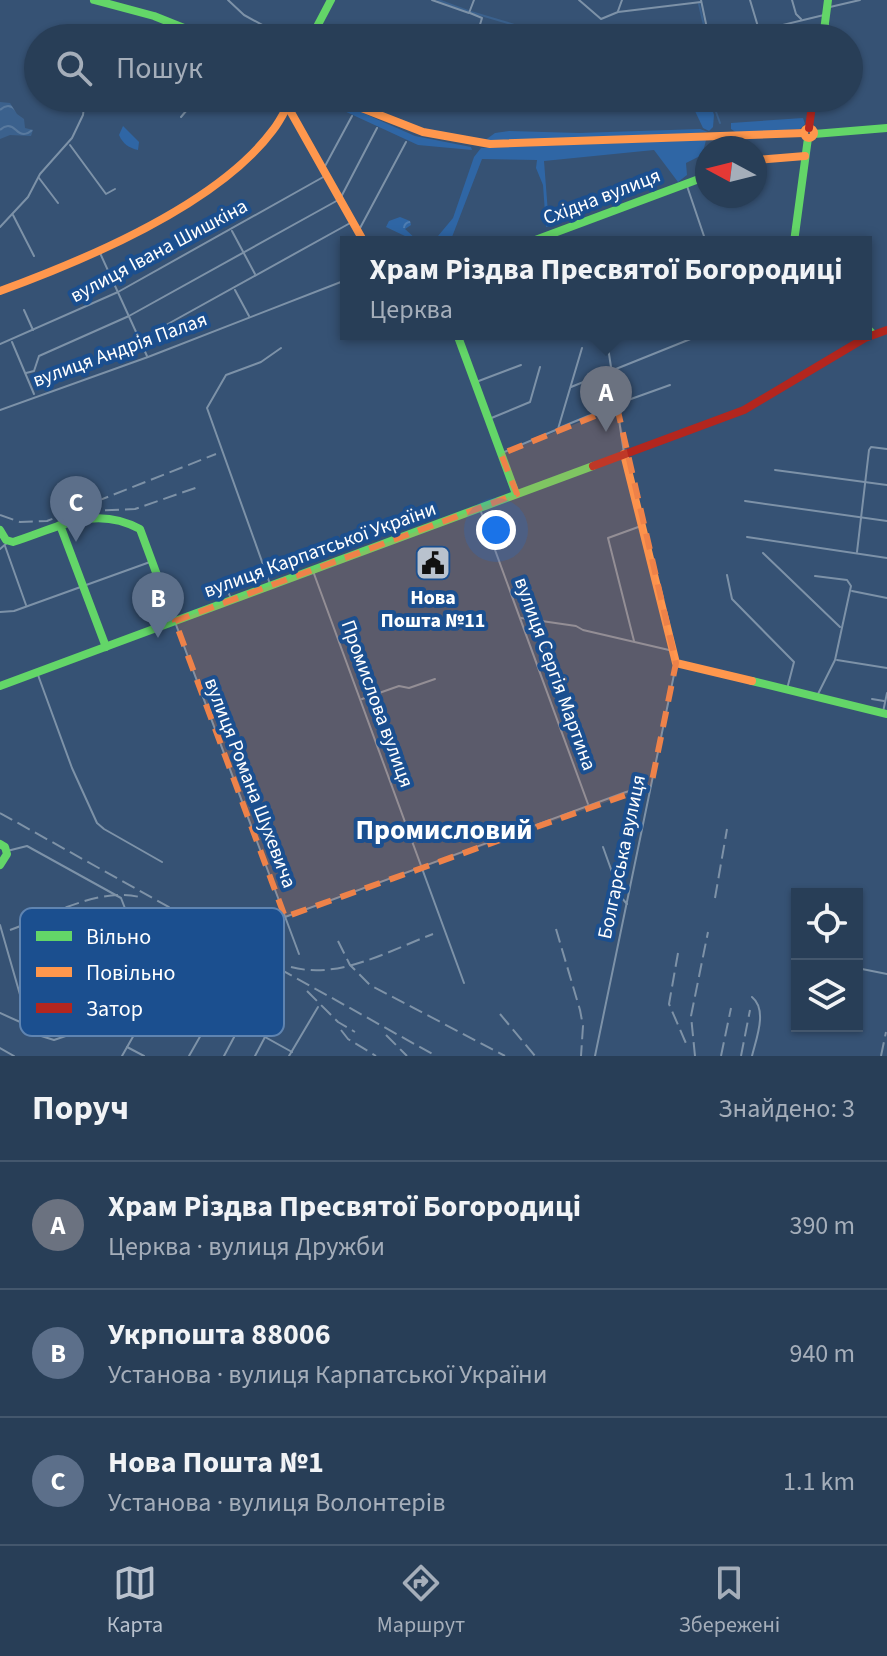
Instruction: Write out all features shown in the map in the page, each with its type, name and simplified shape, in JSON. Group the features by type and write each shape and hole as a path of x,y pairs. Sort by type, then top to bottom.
{"main road":[{"path":"94,0 174,24"},
{"path":"318,24 331,0"},
{"path":"0,291 100,251 181,207 266,141 284,112"},
{"path":"295,112 361,236"},
{"path":"369,112 416,132 492,145 887,128"},
{"path":"795,236 811,112"},
{"path":"767,159 805,156"},
{"name":"Східна вулиця","path":"546,236 695,180"},
{"path":"459,340 516,495"},
{"name":"вулиця Карпатської України","path":"0,686 753,405 861,340"},
{"path":"624,454 676,663 885,714"},
{"path":"0,530 7,544 90,517 120,520 140,529 157,575 158,596 171,622"},
{"path":"60,525 106,647"},
{"path":"0,863 6,857 3,847"}],"street":[{"path":"228,0 244,15 260,24"},
{"path":"432,0 482,18 480,24"},
{"path":"469,13 474,0"},
{"path":"579,0 601,19 618,12 701,1 706,24"},
{"path":"618,12 622,0"},
{"path":"750,0 757,24"},
{"path":"792,0 796,14 802,19"},
{"path":"784,24 860,0"},
{"path":"0,227 28,197 38,177 69,143 80,125 83,112"},
{"path":"181,117 185,112"},
{"path":"325,172 352,116"},
{"path":"26,373 34,371 39,356 129,316 340,199 377,128"},
{"path":"358,231 406,142"},
{"path":"69,143 106,194 115,189"},
{"name":"вулиця Івана Шишкіна","path":"0,344 118,292 325,172"},
{"path":"38,177 58,203"},
{"name":"Східна вулиця","path":"686,183 704,236"},
{"path":"13,214 34,256"},
{"path":"139,340 353,222"},
{"path":"231,229 256,276"},
{"path":"100,251 148,357"},
{"name":"вулиця Андрія Палая","path":"0,410 148,357 340,282"},
{"path":"234,288 249,317"},
{"path":"24,310 33,330"},
{"path":"11,340 34,396"},
{"path":"607,340 624,454"},
{"path":"571,387 689,340"},
{"path":"270,586 207,408 226,375 261,362 281,348"},
{"path":"558,429 582,348"},
{"path":"475,382 521,365"},
{"path":"488,420 530,402 540,367"},
{"path":"501,454 670,385"},
{"path":"857,553 871,447 887,449"},
{"path":"775,470 887,485"},
{"path":"745,501 887,521"},
{"name":"вулиця Сергія Мартина","path":"480,508 589,805"},
{"path":"634,642 608,538 643,525"},
{"path":"747,537 887,558"},
{"path":"0,549 7,544 27,606"},
{"path":"763,553 841,628"},
{"path":"0,612 27,606 152,562"},
{"name":"Промислова вулиця","path":"312,570 464,983"},
{"path":"727,575 732,599 794,662 786,690"},
{"path":"815,576 850,582 835,660 816,697"},
{"path":"207,586 224,581 231,600"},
{"path":"850,591 887,598"},
{"path":"520,618 559,622 673,650"},
{"name":"вулиця Романа Шухевича","path":"171,622 282,908"},
{"path":"835,660 887,668"},
{"name":"Болгарська вулиця","path":"595,1056 676,663"},
{"path":"37,672 72,768 97,823 162,862"},
{"path":"361,700 399,686 409,688 435,679"},
{"path":"885,714 887,693"},
{"path":"872,699 885,701"},
{"path":"285,917 589,805 651,786"},
{"path":"3,847 26,846 121,898 125,908"},
{"path":"603,847 621,897 627,904"},
{"name":"вулиця Романа Шухевича","path":"285,917 299,954"},
{"path":"0,925 20,995"},
{"path":"863,969 887,974"},
{"path":"752,997 757,1001 760,1017 752,1056"},
{"path":"289,1056 318,1007"},
{"path":"0,1013 20,1022"},
{"path":"41,1036 54,1040 66,1036"},
{"path":"122,1056 133,1036"},
{"path":"189,1056 200,1036"},
{"path":"224,1056 235,1036"},
{"path":"255,1056 265,1037 292,1052"},
{"path":"127,1047 144,1056"},
{"path":"0,1048 14,1056"}],"highlighted area":[{"path":"617,407 676,663 651,786 285,917 175,621 517,494 501,454"}],"green space":[{"path":"346,112 361,112 415,136 471,147 472,150 418,145"},
{"path":"695,112 713,112 713,127 709,131 703,128"},
{"path":"803,118 805,124 800,129 737,133 731,129 731,123"},
{"path":"123,126 139,142 138,150 127,145 119,135"},
{"path":"700,129 708,132 644,137 484,141 495,133 509,131 579,133"},
{"path":"695,140 695,158 686,163 687,175 678,182 654,150 544,161 549,226 546,227 543,185 536,168 537,160 482,159 452,236 438,236 453,218 474,157 481,148"},
{"path":"400,217 410,221 411,225 405,229 413,236 405,236 386,227 389,221"}],"water":[{"path":"0,102 10,103 24,119 25,128 33,130 31,136 10,135 0,139"}],"waterway":[{"path":"438,0 468,11"},
{"path":"699,4 704,24"},
{"path":"471,12 511,24"},
{"path":"716,112 720,123"}],"railway":[{"path":"0,515 20,522 47,521 216,454"},
{"path":"85,511 135,509 201,486"},
{"path":"0,813 170,908"},
{"path":"715,898 727,829"},
{"path":"64,908 110,896 143,898"},
{"path":"10,930 20,926"},
{"path":"556,929 580,1010 583,1026 581,1056"},
{"path":"695,1056 691,1016 708,932"},
{"path":"291,967 309,970 345,967 433,934"},
{"path":"338,941 350,965 370,985 505,1056"},
{"path":"678,953 669,1004 688,1048"},
{"path":"284,971 436,1056"},
{"path":"307,991 338,1022 355,1032"},
{"path":"721,1056 731,1008"},
{"path":"741,1056 750,1010"},
{"path":"500,1014 535,1056"},
{"path":"341,1030 348,1039 376,1056"},
{"path":"881,1056 886,1032"},
{"path":"386,1035 407,1056"}],"traffic: fast":[{"path":"94,0 174,24"},
{"path":"318,24 331,0"},
{"path":"825,24 828,0"},
{"path":"814,134 887,128"},
{"path":"795,236 808,138"},
{"path":"546,236 695,180"},
{"path":"459,340 516,494"},
{"path":"0,686 593,466"},
{"path":"0,530 6,540 13,542 91,518 123,522 140,529 157,575 158,596 168,623"},
{"path":"60,525 106,647"},
{"path":"752,681 887,714"},
{"path":"0,844 7,854 0,865"}],"traffic: slow":[{"path":"0,291 109,246 185,205 249,157 284,112"},
{"path":"291,112 361,236"},
{"path":"372,112 423,132 490,144 804,133"},
{"path":"809,128 814,133 809,138 804,133 809,128"},
{"path":"767,159 805,156"},
{"path":"624,454 676,663 752,681"}],"traffic: jam":[{"path":"809,128 811,112"},
{"path":"872,335 887,330"},
{"path":"593,466 744,410 862,340"}],"place":[{"name":"Храм Різдва Пресвятої Богородиці","path":"606,432"},
{"name":"Нова Пошта №1","path":"76,542"},
{"name":"Нова Пошта №11","path":"433,563"},
{"name":"Укрпошта 88006","path":"158,638"}],"district":[{"name":"Промисловий","path":"444,830"}]}
